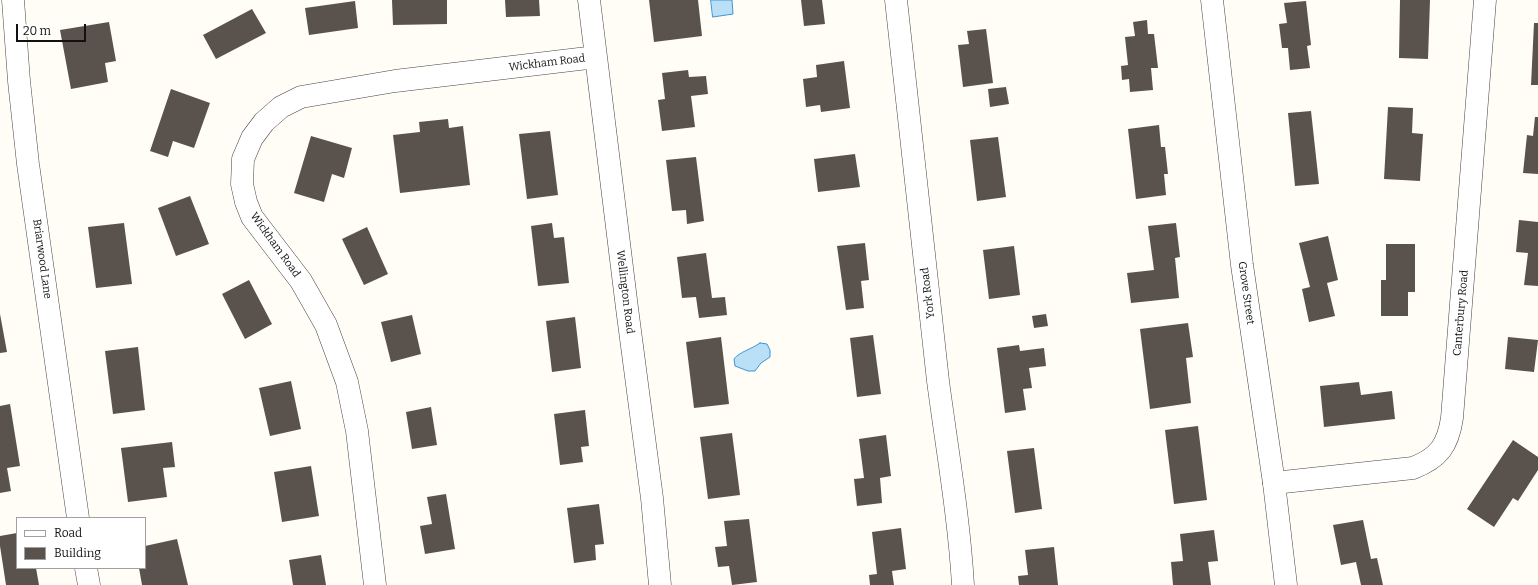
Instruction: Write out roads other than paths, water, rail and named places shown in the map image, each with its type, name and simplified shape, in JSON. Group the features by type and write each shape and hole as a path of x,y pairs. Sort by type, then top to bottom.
{"street":[{"name":"Briarwood Lane","path":"13,0 19,81 28,164 78,517"},
{"name":"Wellington Road","path":"589,0 652,498 660,585"},
{"name":"York Road","path":"896,0 915,184 939,384 961,546 963,585"},
{"name":"Grove Street","path":"1212,0 1242,265 1274,483 1286,585"},
{"name":"Canterbury Road","path":"1274,483 1413,468 1433,458 1449,436 1452,418 1485,0"},
{"name":"Wickham Road","path":"375,585 357,431 347,382 326,325 301,281 252,217 246,202 242,184 243,159 252,138 264,122 282,107 301,97 395,81 596,57"},
{"path":"86,569 89,585"}],"water":[{"path":"711,0 732,0 733,14 713,17"},
{"path":"760,343 767,344 770,350 770,357 761,363 755,371 748,371 735,366 734,359 736,357 742,352"}]}
